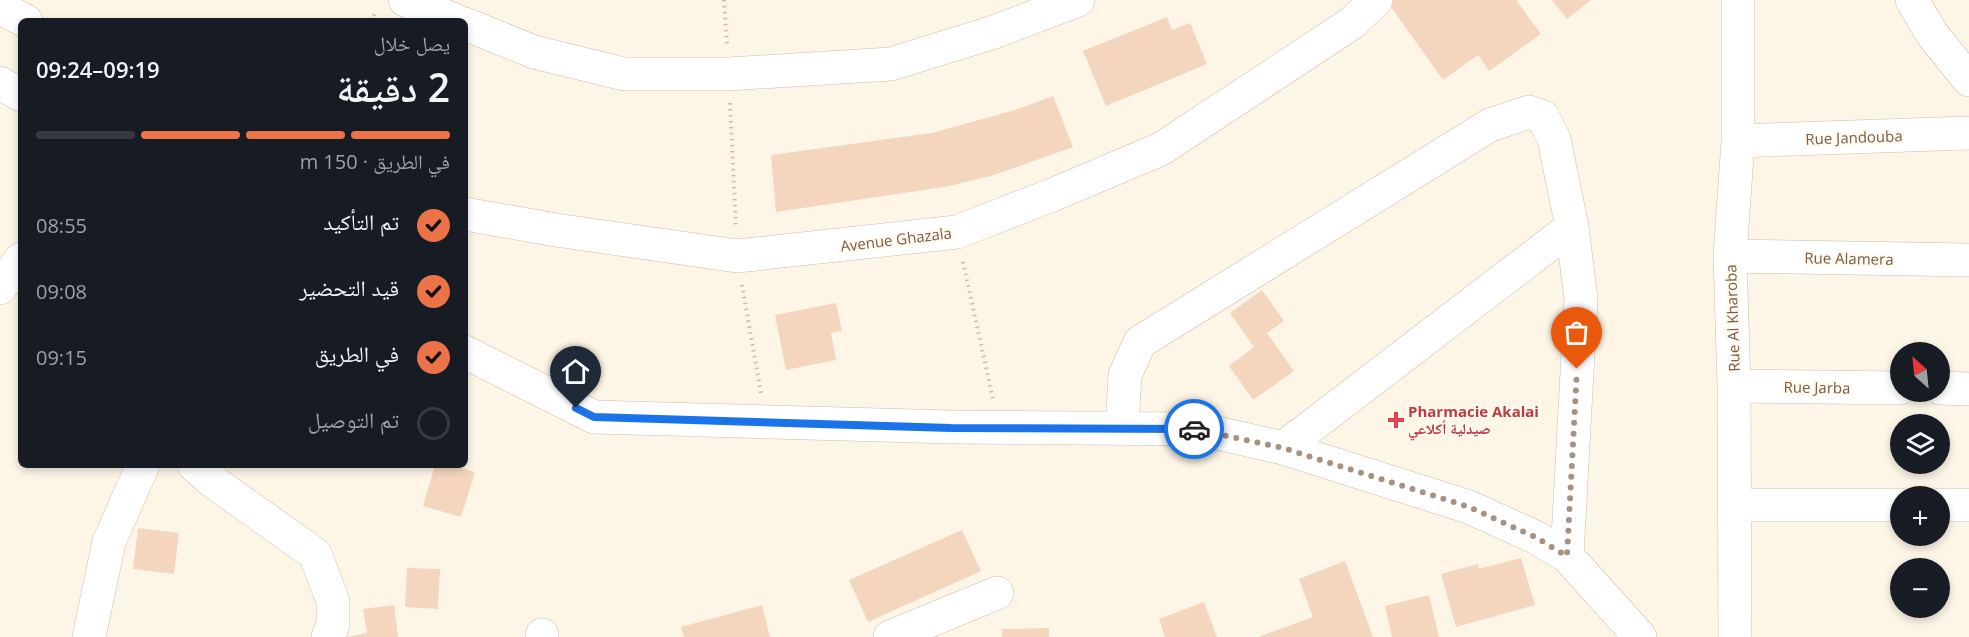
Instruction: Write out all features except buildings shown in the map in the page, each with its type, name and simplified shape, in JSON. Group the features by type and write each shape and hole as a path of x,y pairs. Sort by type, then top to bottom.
{"street":[{"path":"405,0 450,18"},
{"path":"468,25 534,52 624,74 728,74 891,64 994,32 1078,0"},
{"name":"Avenue Ghazala","path":"468,215 556,230 737,256 957,232 1161,149 1352,23 1376,0"},
{"name":"Rue Al Kharoba","path":"1735,637 1736,505 1730,256 1738,141 1738,0"},
{"path":"1911,0 1932,34 1963,60"},
{"path":"0,8 20,18"},
{"path":"0,83 18,93"},
{"path":"1122,428 1125,375 1140,342 1490,125 1529,112 1543,117 1554,139 1572,226 1581,299 1567,556"},
{"name":"Rue Jandouba","path":"1738,141 1969,133"},
{"path":"1283,448 1572,226"},
{"name":"Rue Alamera","path":"1730,256 1969,260"},
{"path":"0,288 18,264"},
{"path":"468,354 594,417 999,428 1200,429 1283,448 1469,507 1535,537 1567,556 1640,637"},
{"name":"Rue Jarba","path":"1734,386 1890,388"},
{"path":"1950,388 1969,389"},
{"path":"89,637 109,542 142,468"},
{"path":"197,468 212,481 315,554 333,601 333,625 328,637"},
{"path":"1736,505 1890,505"},
{"path":"1950,505 1969,505"},
{"path":"890,637 997,593"}],"path":[{"path":"724,0 737,256 766,422"},
{"path":"957,232 999,428"}],"way so far":[{"path":"1194,429 1283,448 1469,507 1535,537 1567,556 1577,369"}],"place":[{"name":"Pharmacie Akalai صيدلية أكلاعي","path":"1396,420"}],"route":[{"path":"576,408 594,417 951,428 1194,429"}]}
